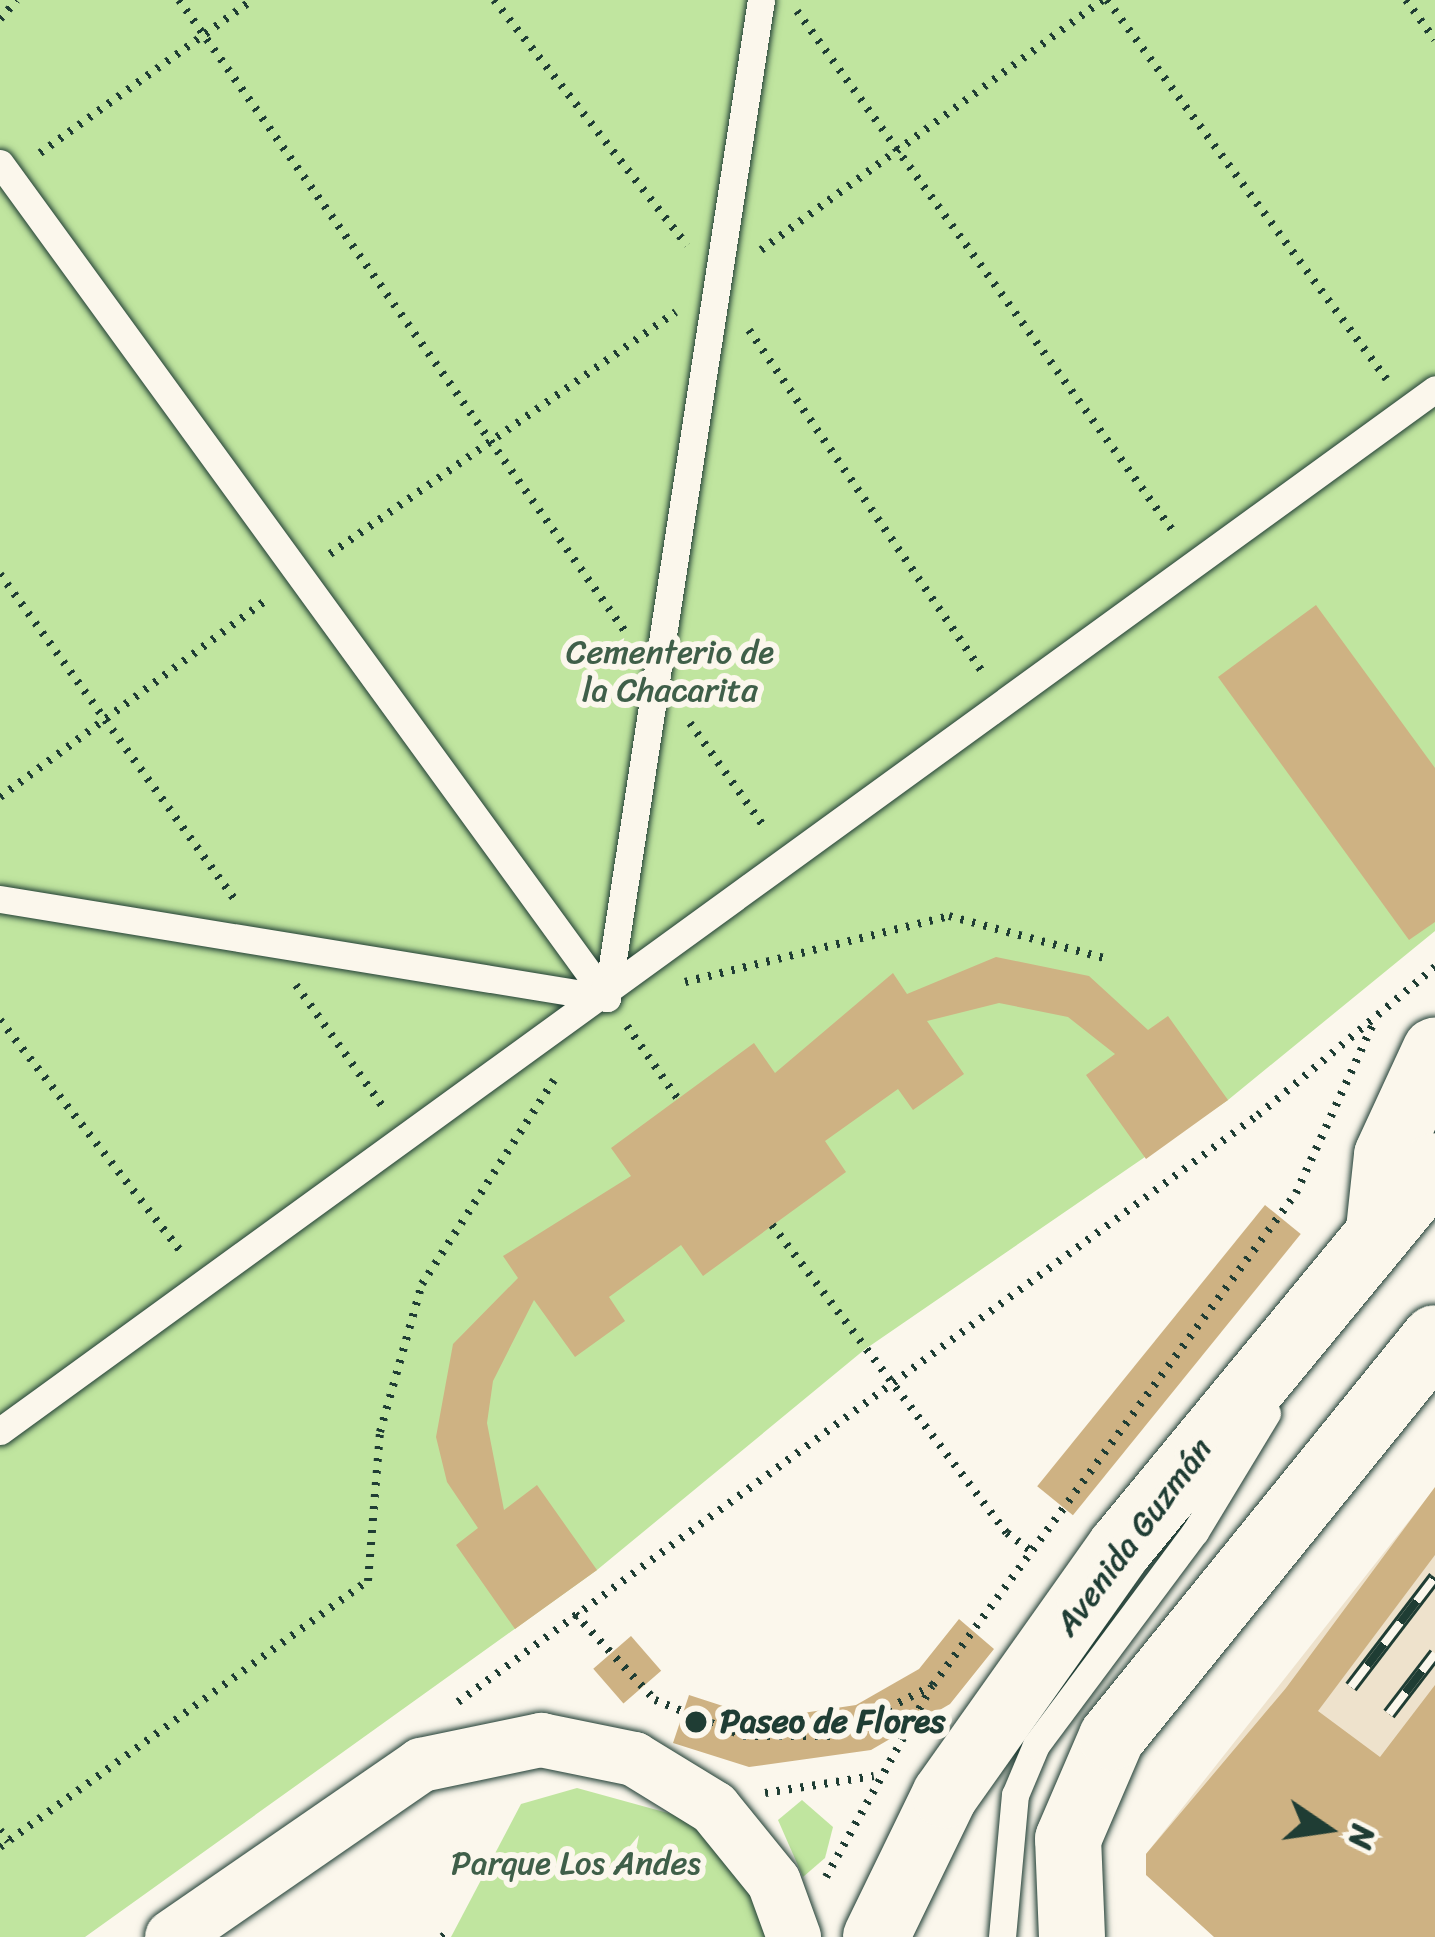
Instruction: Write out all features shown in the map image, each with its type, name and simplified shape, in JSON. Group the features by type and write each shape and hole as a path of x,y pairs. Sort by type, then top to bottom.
{"main road":[{"path":"1379,1230 1387,1155 1435,1051"},
{"name":"Avenida Guzmán","path":"876,1937 945,1795 1120,1548 1435,1166"},
{"path":"1072,1937 1068,1839 1112,1737 1435,1339"}],"street":[{"path":"172,1937 368,1797 480,1746 589,1745 677,1780 747,1843 794,1937"}],"lane":[{"path":"607,998 761,0"},
{"path":"5,169 607,998"},
{"path":"0,1431 607,998 1435,389"},
{"path":"0,899 607,998"},
{"path":"1002,1937 1015,1795 1036,1745 1195,1532 1379,1230"}],"path":[{"path":"0,19 17,0"},
{"path":"179,0 790,863"},
{"path":"5,169 252,0"},
{"path":"494,0 717,284 1006,705"},
{"path":"790,0 1197,564"},
{"path":"0,797 103,717 717,284 896,148 1104,0 1408,409"},
{"path":"1406,0 1435,40"},
{"path":"0,574 407,1141"},
{"path":"678,1099 607,998 950,916 1104,958"},
{"path":"442,1713 890,1378 1258,1115 1435,968"},
{"path":"824,1884 876,1775 933,1685 1296,1193 1376,1017"},
{"path":"0,1020 207,1283"},
{"path":"0,1830 4,1844 368,1581 380,1432 422,1284 558,1074"},
{"path":"772,1225 1006,1533 1042,1560 1120,1548"},
{"path":"575,1614 655,1700 743,1736 835,1736 933,1685"},
{"path":"677,1780 781,1793 876,1775"}],"shaded area":[{"path":"1435,1488 1435,1937 1252,1937 1146,1854"}],"green space":[{"name":"Cementerio de la Chacarita","path":"0,0 1435,0 1435,931 1228,1100 864,1350 597,1570 85,1937 0,1937"},
{"name":"Parque Los Andes","path":"577,1788 686,1818 739,1853 766,1937 451,1937 521,1804"},
{"path":"802,1800 833,1827 825,1858 803,1877 778,1820"}],"building":[{"path":"1316,605 1435,768 1435,922 1409,940 1218,677"},
{"path":"996,957 1089,976 1148,1030 1168,1016 1228,1100 1146,1159 1086,1075 1115,1054 1068,1017 999,1003 927,1021 964,1074 913,1110 898,1089 825,1141 846,1172 703,1276 681,1245 609,1297 625,1321 575,1357 534,1300 493,1381 487,1423 504,1510 537,1485 597,1570 515,1629 456,1545 478,1528 447,1482 436,1437 453,1344 518,1278 503,1256 631,1176 611,1148 754,1043 775,1073 893,973 907,994"},
{"path":"1265,1205 1301,1234 1073,1515 1037,1486"},
{"path":"1435,1487 1435,1555 1318,1711 1380,1757 1435,1685 1435,1937 1214,1937 1146,1875 1146,1854 1286,1688"},
{"path":"959,1619 994,1649 950,1704 871,1750 749,1767 673,1743 689,1695 763,1719 856,1705 919,1669"},
{"path":"631,1636 661,1671 623,1704 593,1669"}],"railway":[{"path":"1351,1687 1435,1577"},
{"path":"1389,1714 1435,1654"}],"place":[{"name":"Paseo de Flores","path":"696,1722"}]}
